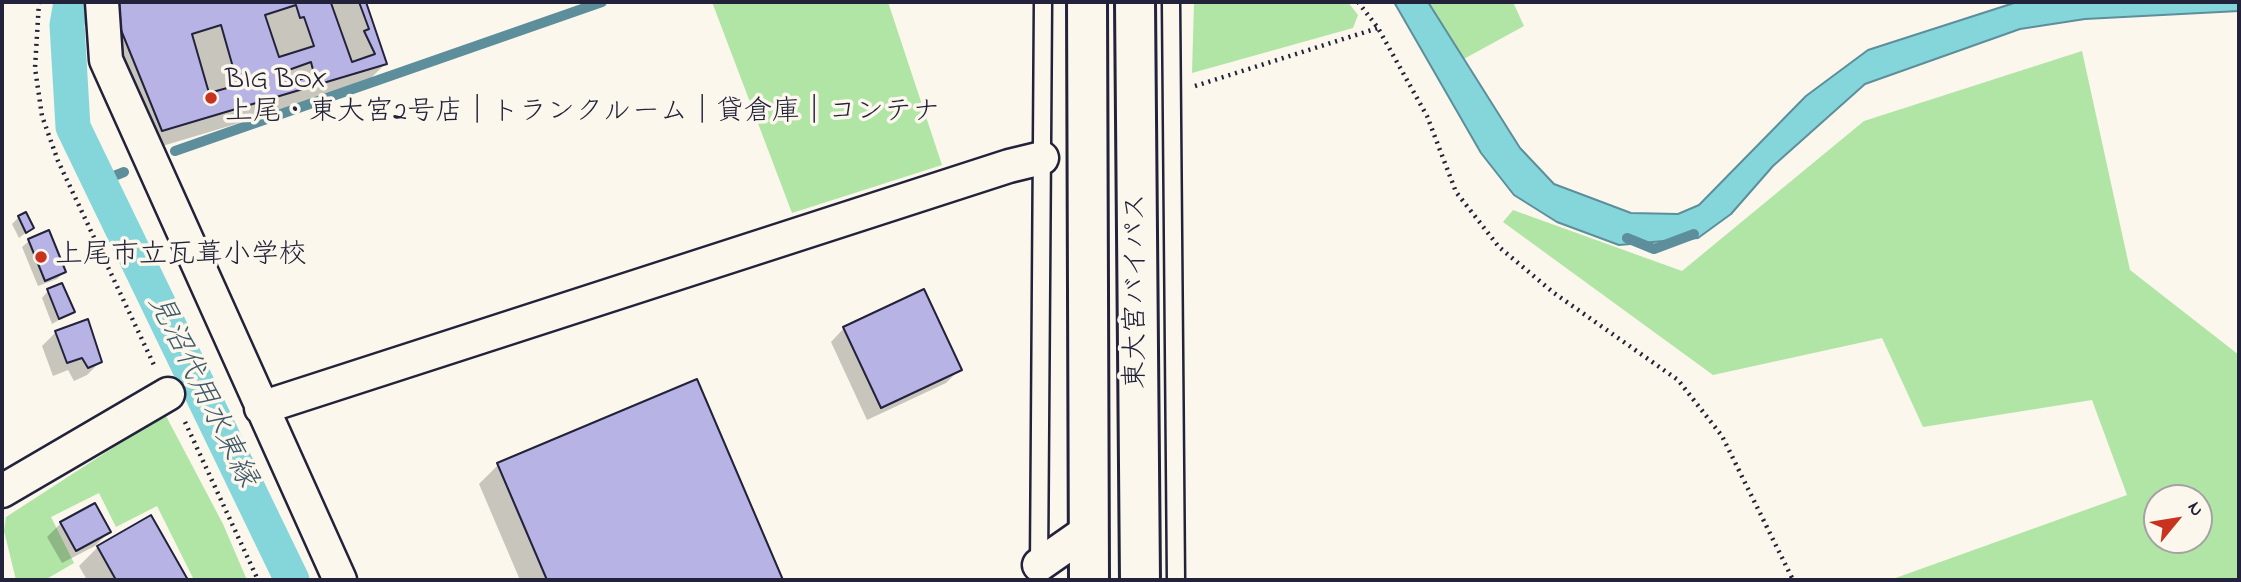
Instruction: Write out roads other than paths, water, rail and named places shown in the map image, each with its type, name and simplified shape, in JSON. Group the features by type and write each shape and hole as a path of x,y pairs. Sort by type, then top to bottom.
{"highway":[{"name":"東大宮バイパス","path":"1087,2 1089,580"},
{"name":"東大宮バイパス","path":"1135,2 1140,580"}],"street":[{"path":"102,2 106,60 340,580"},
{"path":"261,408 1009,166 1042,158"},
{"path":"2,491 168,394"},
{"path":"1039,573 1089,530"}],"lane":[{"path":"1039,573 1043,2"},
{"path":"1171,2 1176,580"}],"water":[{"path":"1394,2 1428,2 1520,148 1554,184 1631,213 1678,214 1699,205 1806,96 1868,50 2017,2 2239,2 2239,11 2085,19 2020,29 1865,84 1773,166 1731,214 1698,238 1619,245 1557,222 1514,195 1481,153"}],"waterway":[{"name":"見沼代用水東縁","path":"71,2 67,25 73,127 292,580"},
{"path":"175,151 602,2"},
{"path":"99,182 124,172"},
{"path":"1627,238 1654,249 1694,234"}],"place":[{"name":"BIG BOX 上尾・東大宮2号店｜トランクルーム｜貸倉庫｜コンテナ","path":"211,98"},
{"name":"上尾市立瓦葺小学校","path":"41,257"}]}
